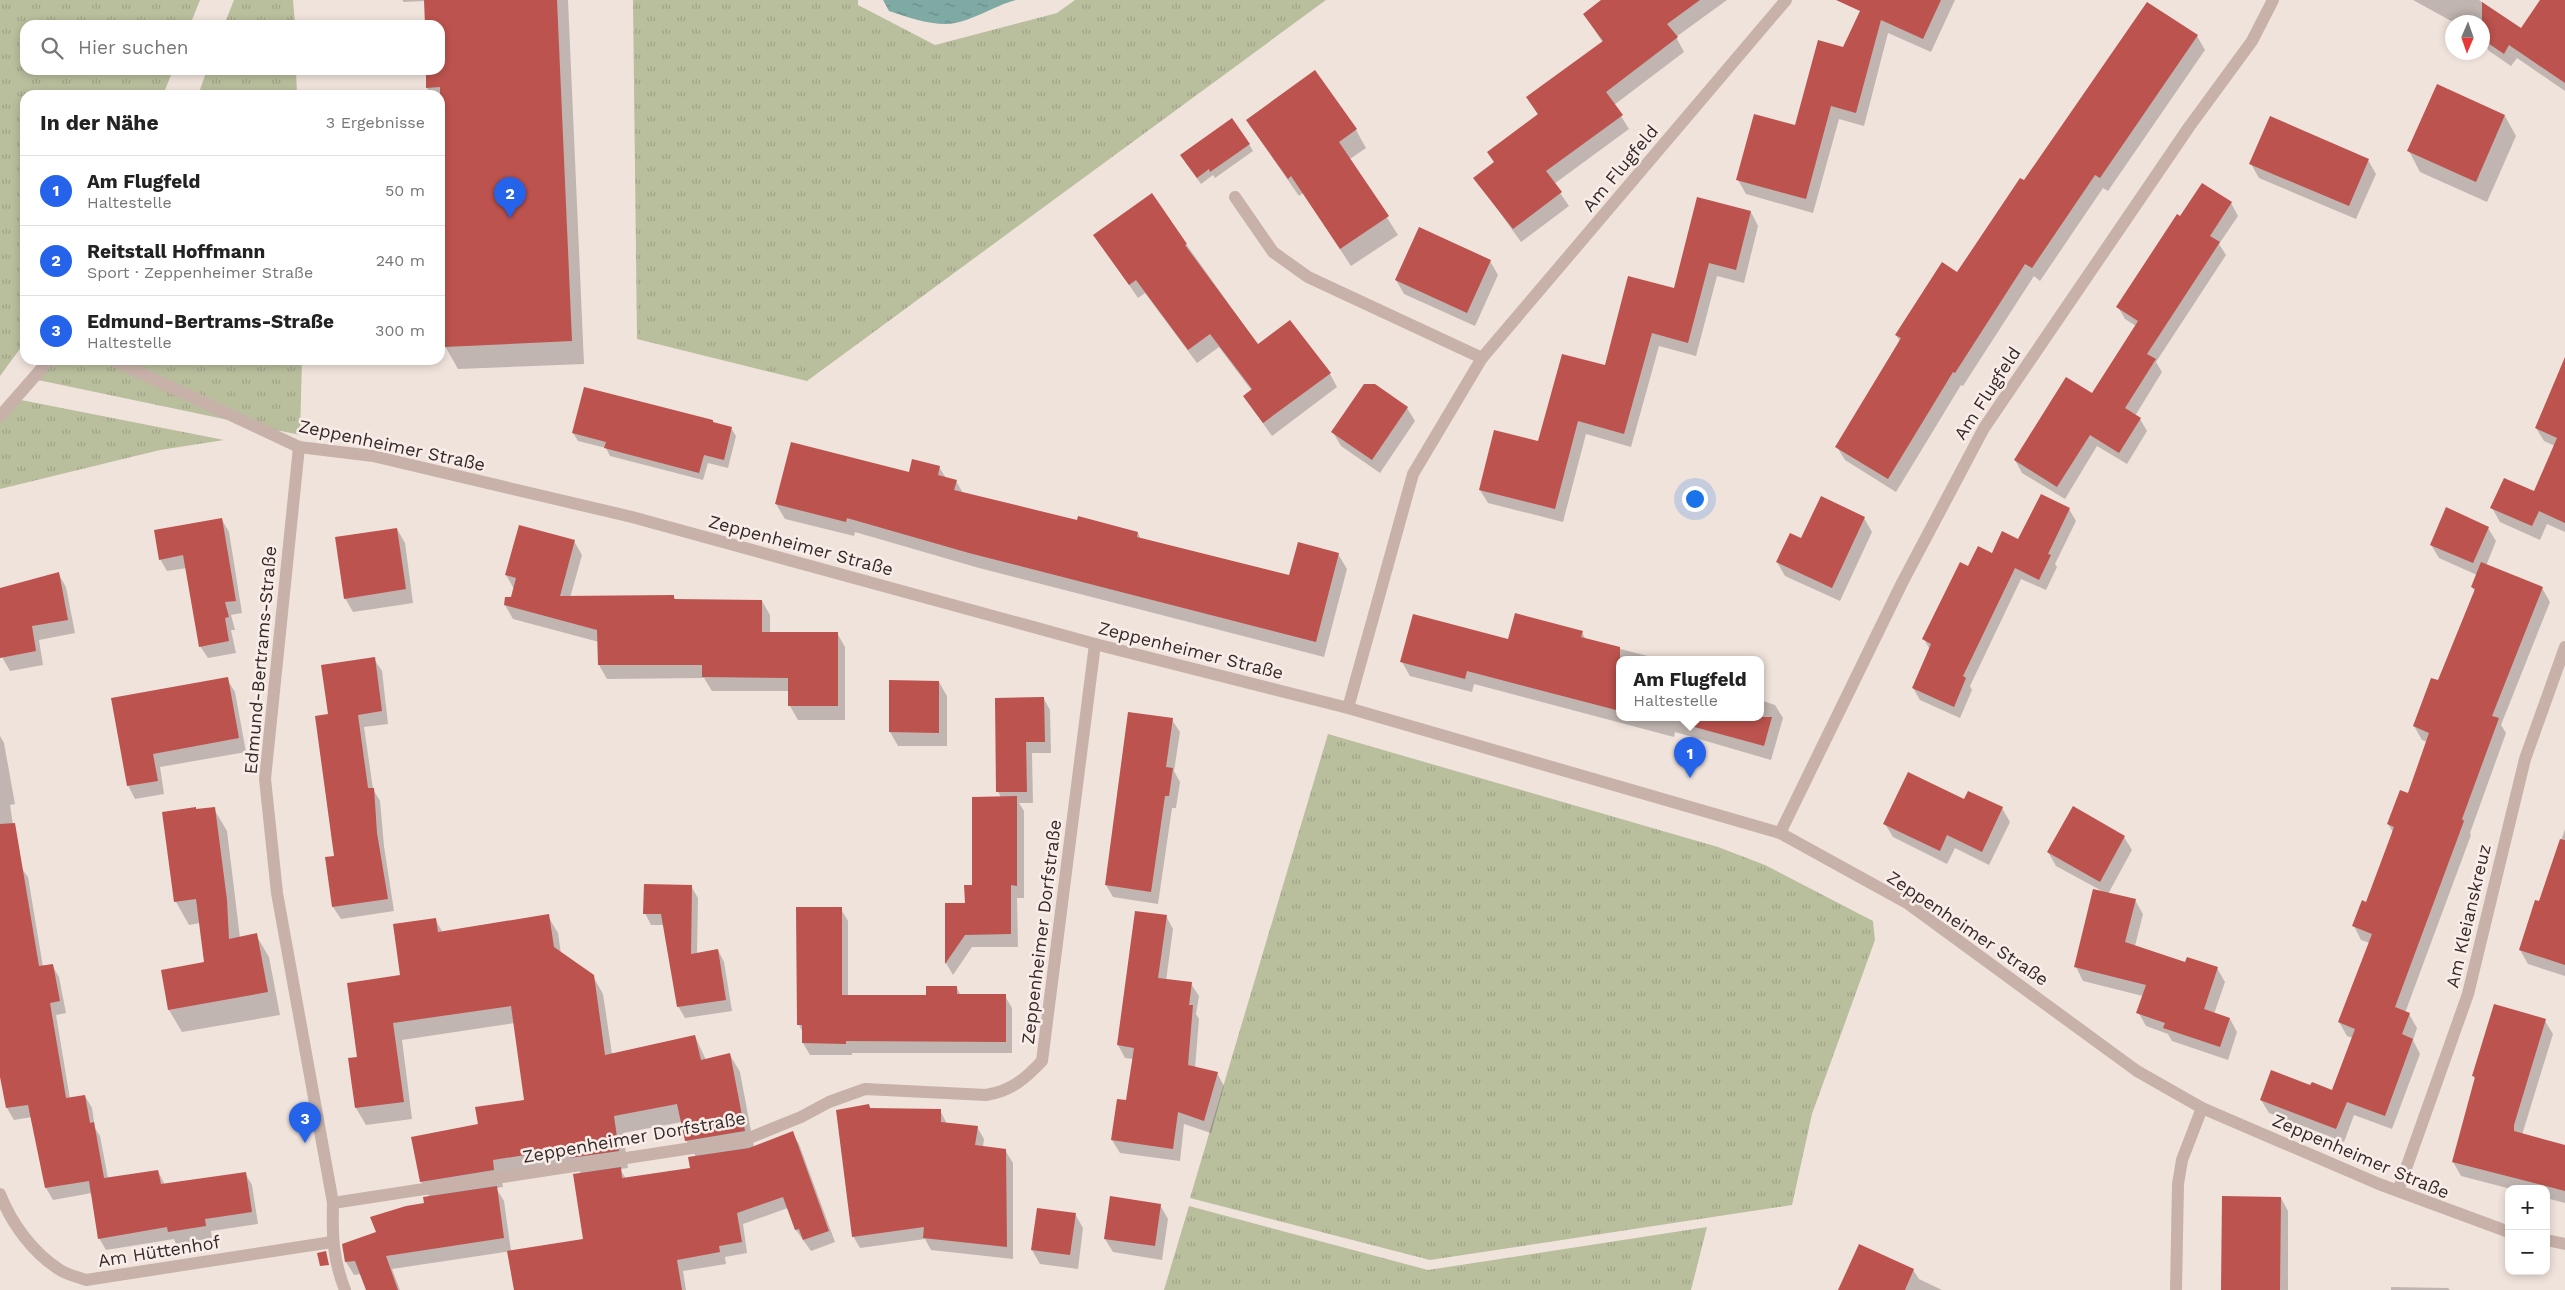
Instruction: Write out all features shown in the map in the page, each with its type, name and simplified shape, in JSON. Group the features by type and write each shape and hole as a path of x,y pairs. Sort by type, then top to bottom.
{"street":[{"name":"Am Flugfeld","path":"1348,708 1413,474 1482,358 1786,0"},
{"name":"Am Flugfeld","path":"1780,833 1902,583 1984,428 2189,127 2252,41 2273,0"},
{"path":"1235,197 1273,252 1308,278 1482,358"},
{"path":"0,416 45,365"},
{"name":"Zeppenheimer Straße","path":"124,365 298,447 373,456 632,517 1095,644 1348,708 1780,833 1907,903 2137,1071 2202,1108 2398,1191 2505,1231"},
{"name":"Edmund-Bertrams-Straße","path":"298,447 265,779 277,893 333,1203 332,1242 336,1265 345,1290"},
{"name":"Zeppenheimer Dorfstraße","path":"333,1203 744,1140 801,1117 829,1102 865,1089 986,1095 1002,1092 1024,1080 1042,1061 1095,644"},
{"name":"Am Kleianskreuz","path":"2398,1191 2468,994 2525,759 2565,647"},
{"path":"2176,1290 2178,1184 2182,1160 2202,1108"},
{"name":"Am Hüttenhof","path":"0,1194 9,1218 39,1252 61,1270 86,1280 332,1242"},
{"path":"2550,1241 2565,1244"}],"green space":[{"path":"0,0 200,0 192,20 20,20 20,75 171,75 165,90 20,90 20,349 0,376"},
{"path":"234,0 293,0 295,20 226,20"},
{"path":"633,0 858,0 858,5 935,45 1057,13 1075,0 1326,0 807,381 637,339"},
{"path":"205,75 296,75 297,90 200,90"},
{"path":"48,365 302,365 300,435 38,380"},
{"path":"16,399 224,440 160,450 0,489 0,419"},
{"path":"1328,734 1718,847 1765,865 1873,921 1875,940 1812,1114 1792,1205 1430,1260 1190,1198"},
{"path":"1189,1206 1428,1270 1707,1227 1691,1290 1164,1290"}],"water":[{"path":"883,0 1016,0 964,21 939,24 889,11"}],"building":[{"path":"424,0 557,0 572,341 445,347 445,90 440,90 440,87 426,88 426,75 445,75 445,20 425,20"},
{"path":"1601,0 1700,0 1667,24 1678,37 1606,92 1623,115 1546,171 1562,192 1513,229 1473,178 1494,162 1487,152 1538,114 1526,97 1603,41 1583,14"},
{"path":"1836,0 1941,0 1923,39 1881,20 1856,113 1831,106 1806,199 1736,180 1754,114 1795,125 1818,40 1843,47 1860,11"},
{"path":"2540,0 2565,0 2565,83 2509,45 2504,54 2490,44 2490,15 2482,15 2482,2 2521,28"},
{"path":"2147,2 2198,35 2100,178 2095,175 2032,268 2025,264 1955,373 1953,372 1888,479 1835,447 1901,338 1895,335 1942,262 1957,272 2020,178 2024,180"},
{"path":"1315,70 1357,129 1339,142 1389,216 1340,249 1291,176 1288,179 1246,120"},
{"path":"2437,84 2505,115 2476,182 2407,151"},
{"path":"2270,116 2369,159 2349,206 2249,164"},
{"path":"1232,118 1250,144 1210,172 1209,169 1197,178 1180,155"},
{"path":"2202,183 2232,202 2210,236 2220,242 2147,354 2156,359 2125,408 2141,418 2119,453 2090,435 2057,487 2014,460 2066,377 2092,393 2138,321 2116,307 2177,214 2180,216"},
{"path":"1152,193 1187,244 1185,245 1258,344 1290,320 1331,373 1263,423 1243,396 1252,389 1210,334 1188,350 1136,280 1129,285 1093,235"},
{"path":"1697,197 1751,211 1736,270 1709,263 1688,343 1652,333 1624,434 1578,421 1555,509 1479,490 1494,430 1538,441 1562,354 1605,365 1628,276 1674,288"},
{"path":"1419,227 1491,260 1467,313 1395,280"},
{"path":"2565,357 2565,523 2539,511 2532,526 2490,508 2504,478 2534,491 2557,438 2535,428"},
{"path":"1364,384 1375,384 1408,407 1372,460 1331,432"},
{"path":"584,387 713,420 713,422 732,427 724,460 704,455 699,473 604,448 606,442 572,433"},
{"path":"791,442 909,472 912,459 940,466 938,475 957,480 954,490 1077,520 1078,516 1138,532 1137,537 1289,575 1298,542 1339,553 1316,642 969,553 847,518 846,522 775,504"},
{"path":"2041,494 2070,508 2048,554 2051,555 2039,580 2015,568 1963,676 1966,678 1954,707 1912,688 1931,644 1922,639 1960,562 1968,566 1978,546 1992,553 2002,531 2018,539"},
{"path":"1821,496 1865,517 1832,588 1776,562 1790,533 1801,538"},
{"path":"2446,507 2489,527 2473,563 2430,545"},
{"path":"222,518 236,601 225,602 229,617 225,618 229,641 199,647 183,555 159,560 154,530"},
{"path":"519,525 575,540 560,596 674,595 674,599 762,600 762,632 838,632 838,706 788,706 788,678 702,677 702,665 598,665 597,630 504,605 505,597 511,597 516,578 505,575"},
{"path":"397,528 406,589 344,599 335,537"},
{"path":"2481,562 2543,587 2492,716 2499,718 2462,819 2464,821 2395,1007 2410,1013 2402,1034 2413,1039 2385,1116 2347,1102 2336,1129 2260,1100 2271,1070 2310,1085 2312,1082 2332,1090 2355,1029 2338,1022 2372,934 2352,926 2362,900 2366,902 2394,827 2387,824 2400,790 2408,793 2429,733 2413,726 2431,678 2438,680 2475,589 2471,587"},
{"path":"59,572 68,620 32,626 36,651 0,658 0,588"},
{"path":"1515,613 1583,631 1581,637 1620,647 1620,656 1616,656 1616,710 1467,671 1465,679 1400,662 1413,614 1508,639"},
{"path":"375,657 382,711 358,715 368,788 374,788 377,833 388,899 332,907 325,857 334,856 315,716 328,714 321,665"},
{"path":"228,677 239,738 153,754 158,781 127,786 111,698"},
{"path":"889,680 939,681 939,733 889,732"},
{"path":"1044,697 1045,742 1026,742 1027,792 996,792 995,698"},
{"path":"1128,712 1173,718 1166,767 1173,768 1169,796 1165,796 1151,892 1105,885"},
{"path":"1764,717 1772,717 1764,746 1687,725 1688,721 1764,721"},
{"path":"1908,772 1964,799 1968,791 2003,807 1982,852 1947,835 1940,851 1883,824"},
{"path":"1017,796 1017,886 1011,885 1011,934 965,935 945,964 945,903 965,903 964,885 972,885 972,797"},
{"path":"2073,806 2125,836 2100,882 2047,852"},
{"path":"196,807 196,809 215,807 227,900 229,939 257,933 268,992 168,1010 161,970 204,962 196,899 174,902 162,812"},
{"path":"15,823 39,966 53,964 60,1001 50,1003 66,1098 85,1095 90,1123 94,1122 104,1178 158,1170 161,1184 246,1172 252,1212 205,1219 206,1226 168,1232 167,1227 98,1239 89,1181 45,1188 28,1105 6,1108 0,1077 0,824"},
{"path":"2560,839 2565,840 2565,965 2519,950 2535,900 2539,901"},
{"path":"644,884 692,885 691,954 718,949 726,1000 677,1007 661,914 643,914"},
{"path":"2093,889 2136,899 2125,942 2185,962 2187,957 2218,967 2204,1009 2230,1018 2220,1047 2163,1028 2165,1023 2136,1013 2146,985 2074,967"},
{"path":"796,907 842,907 842,995 926,995 926,986 957,986 957,994 1006,994 1006,1042 846,1041 846,1044 802,1043 802,1025 797,1025"},
{"path":"1135,911 1167,915 1158,978 1192,982 1189,1005 1193,1005 1188,1065 1218,1072 1204,1121 1178,1112 1173,1149 1111,1140 1117,1099 1126,1100 1134,1048 1117,1045"},
{"path":"549,914 554,947 594,975 605,1055 695,1035 701,1060 730,1053 745,1131 685,1141 677,1104 614,1116 619,1151 570,1158 569,1148 493,1160 494,1170 420,1182 411,1137 478,1124 475,1107 524,1100 511,1006 393,1023 404,1102 355,1108 348,1058 357,1057 347,983 400,975 393,924 436,918 438,932"},
{"path":"2494,1004 2546,1019 2514,1125 2514,1131 2565,1145 2565,1191 2550,1187 2550,1185 2542,1185 2452,1162 2475,1077 2472,1076"},
{"path":"869,1104 870,1108 941,1109 941,1122 978,1126 975,1145 1006,1149 1007,1247 923,1238 924,1227 852,1237 836,1110"},
{"path":"793,1131 829,1231 803,1240 799,1229 795,1230 783,1197 737,1213 742,1242 719,1246 720,1252 677,1260 682,1290 514,1290 507,1251 583,1239 573,1174 621,1167 622,1178 690,1168 688,1157 749,1148"},
{"path":"497,1186 504,1238 386,1256 398,1290 366,1290 355,1261 345,1262 342,1244 376,1232 370,1217 406,1206 424,1203 423,1197"},
{"path":"1110,1196 1161,1204 1155,1246 1104,1239"},
{"path":"2222,1196 2281,1197 2280,1290 2221,1290"},
{"path":"1037,1208 1076,1213 1070,1255 1031,1250"},
{"path":"1859,1244 1914,1269 1905,1290 1838,1290"},
{"path":"326,1251 329,1265 320,1266 317,1253"}],"place":[{"name":"Reitstall Hoffmann","path":"510,218"},
{"name":"Am Flugfeld","path":"1690,778"},
{"name":"Edmund-Bertrams-Straße","path":"305,1143"}]}
